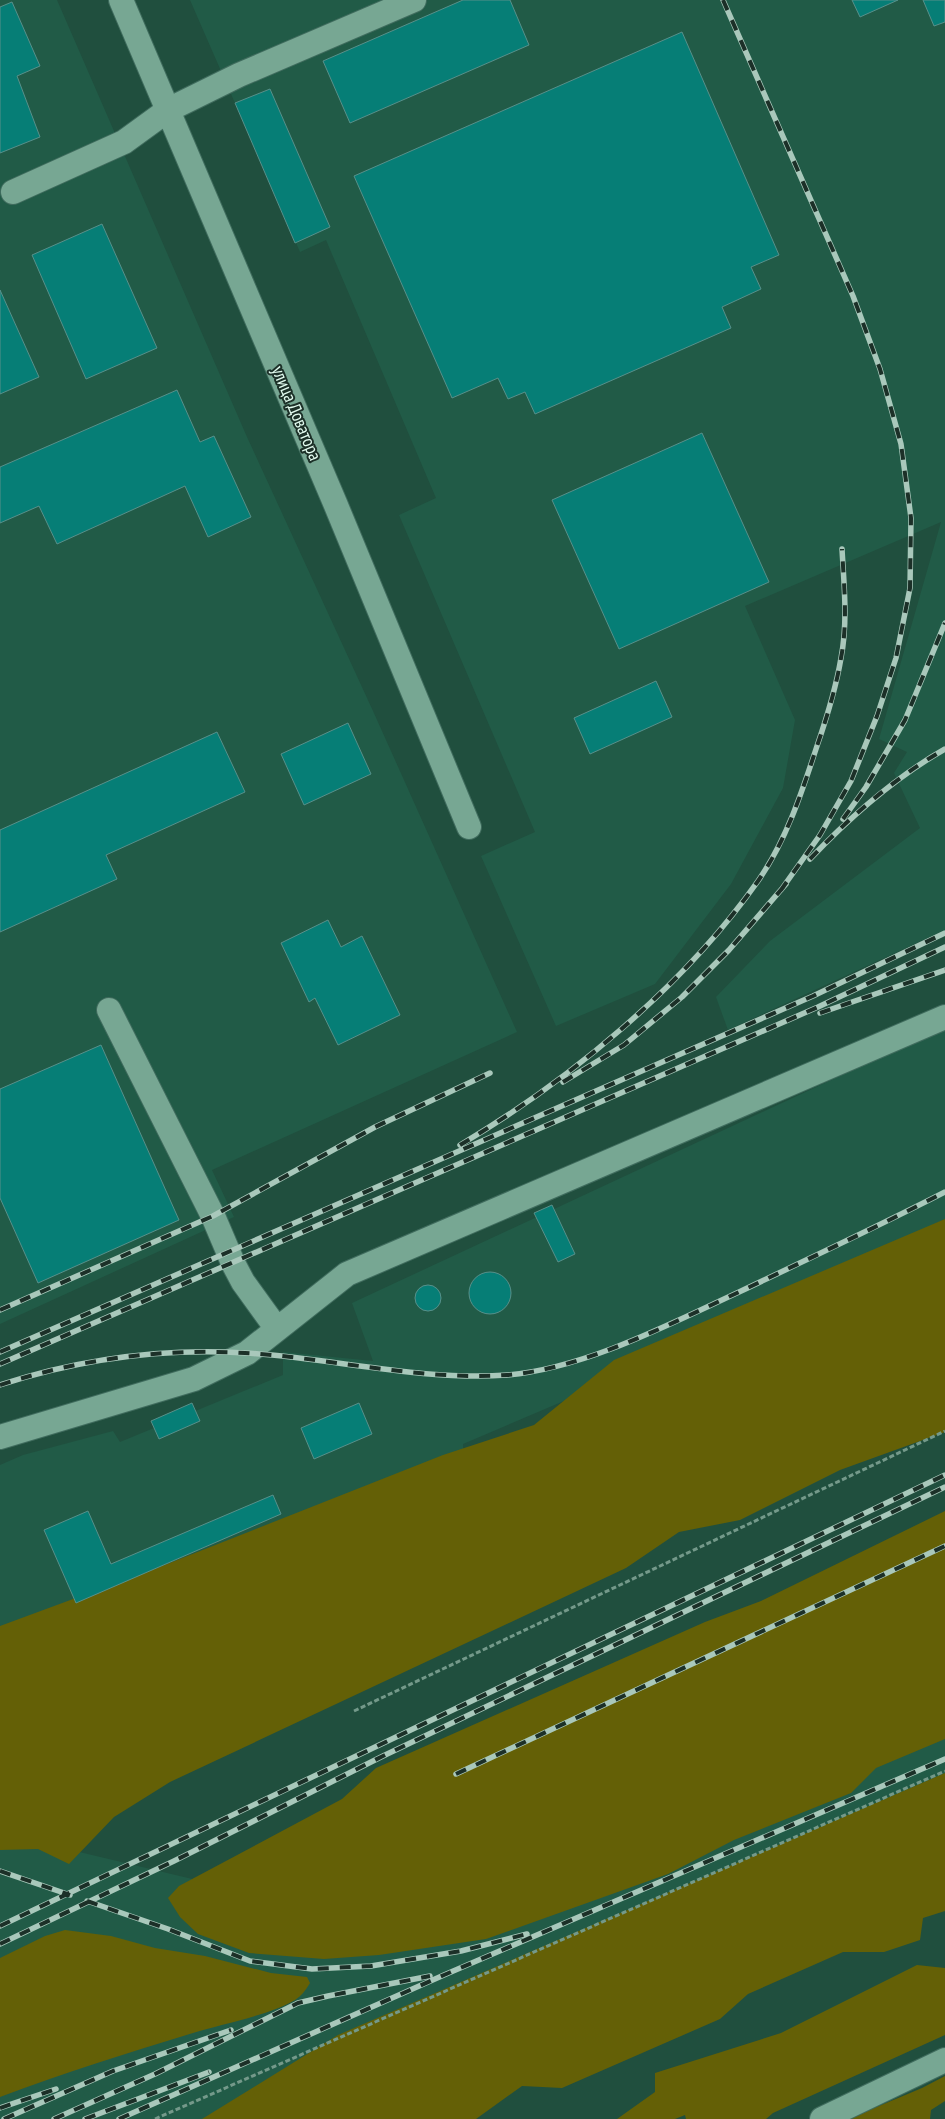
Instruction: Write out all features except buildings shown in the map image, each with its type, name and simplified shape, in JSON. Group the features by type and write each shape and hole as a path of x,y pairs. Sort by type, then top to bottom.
{"street":[{"name":"улица Доватора","path":"121,0 335,503 469,827"},
{"path":"13,192 124,142 168,110 239,75 414,0"},
{"path":"109,1010 213,1216 243,1282 277,1329"},
{"path":"0,1437 194,1379 247,1353 347,1274 945,1018"},
{"path":"822,2119 945,2060"}],"path":[{"path":"354,1711 945,1431"},
{"path":"155,2119 945,1771"}],"shaded area":[{"path":"0,0 57,0 247,437 373,711 517,1032 212,1170 234,1217 0,1324"},
{"path":"190,0 945,0 945,930 728,1030 716,997 770,941 920,828 894,773 907,752 879,739 941,522 745,606 795,720 783,788 731,884 655,984 556,1026 481,856 535,832 399,515 436,498 326,240 300,252"},
{"path":"945,1027 945,1219 646,1366 463,1444 463,1450 0,1634 0,1465 23,1455 113,1431 120,1442 283,1375 283,1352 373,1361 352,1303"},
{"path":"945,1219 945,1432 840,1470 740,1520 679,1532 626,1568 170,1782 114,1817 69,1864 38,1849 0,1850 0,1626 157,1568 443,1455 534,1425 614,1360"},
{"path":"945,1511 945,1739 876,1768 851,1793 734,1840 668,1874 486,1939 379,1955 324,1959 249,1953 198,1934 180,1917 168,1898 179,1886 342,1799 376,1768 705,1622 761,1601"},
{"path":"945,1694 945,1834 282,2119 0,2119 0,1833 384,1925"},
{"path":"945,1773 945,1911 923,1918 920,1940 884,1952 843,1952 748,1994 720,2019 562,2088 522,2086 476,2119 202,2119 338,2035"},
{"path":"65,1930 111,1936 155,1948 205,1956 271,1973 307,1977 310,1983 297,1998 273,2010 120,2056 0,2097 0,1958 45,1936"},
{"path":"917,1965 945,1968 945,2035 773,2113 766,2119 686,2119 685,2115 675,2119 617,2119 655,2092 655,2073 781,2033"},
{"path":"945,2076 945,2101 931,2110 930,2119 848,2119 922,2088"}],"railway":[{"path":"723,0 853,296 880,369 901,444 911,518 910,588 896,658 877,716 851,781 820,835 781,890"},
{"path":"460,1145 543,1091 623,1028 696,957 728,920 768,866 785,833 799,798 837,680 844,631 845,604 842,549"},
{"path":"843,819 866,787 905,720 945,623"},
{"path":"810,859 841,828 891,785 945,749"},
{"path":"563,1082 624,1045 682,997 729,950 786,884"},
{"path":"0,1352 813,996 945,933"},
{"path":"0,1364 818,1007 945,947"},
{"path":"820,1013 945,970"},
{"path":"0,1310 213,1216 375,1127 490,1073"},
{"path":"0,1385 60,1368 91,1362 121,1357 183,1352 245,1353 441,1375 507,1375 536,1371 596,1355 655,1331 945,1192"},
{"path":"0,1926 945,1475"},
{"path":"0,1944 174,1861 383,1756 945,1487"},
{"path":"456,1774 945,1546"},
{"path":"119,2119 444,1975 945,1759"},
{"path":"0,1871 70,1895"},
{"path":"87,1901 168,1929 250,1961 312,1969 371,1966 461,1951 527,1934"},
{"path":"54,2119 155,2074 298,2003 430,1976"},
{"path":"4,2119 113,2071 231,2030"},
{"path":"85,2119 209,2072"},
{"path":"0,2108 56,2089"}]}
